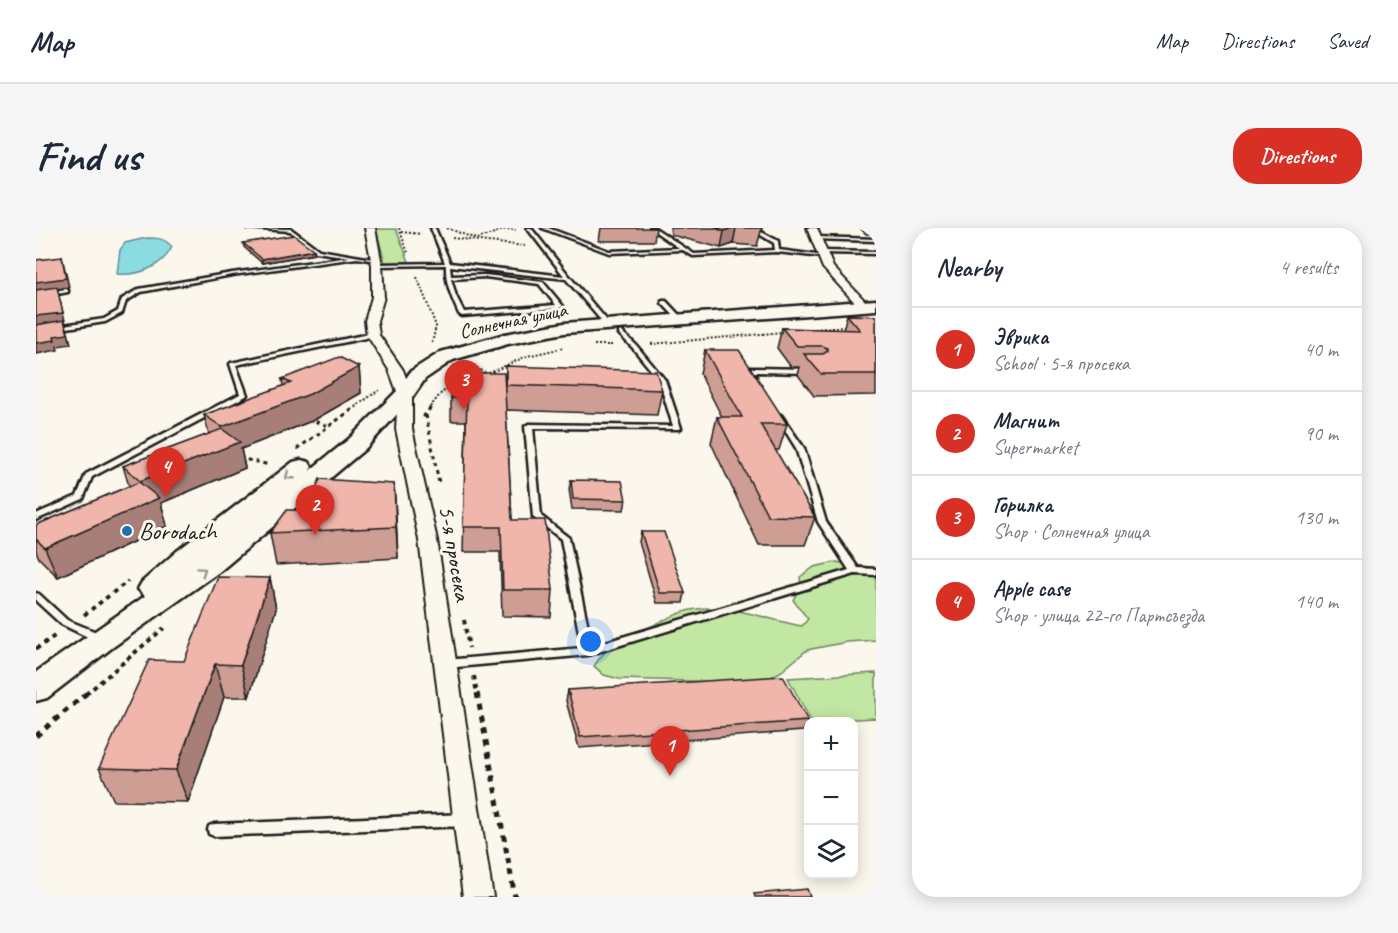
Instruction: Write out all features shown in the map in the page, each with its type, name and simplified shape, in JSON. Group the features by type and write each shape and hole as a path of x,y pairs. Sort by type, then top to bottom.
{"main road":[{"name":"Солнечная улица","path":"36,689 102,639 209,566 357,444 405,394 483,355 568,337 679,318 872,309"},
{"name":"Солнечная улица","path":"614,329 872,309"}],"street":[{"path":"369,228 377,262 378,297 371,321 373,335"},
{"path":"814,233 828,268 872,309"},
{"name":"5-я просека","path":"373,335 396,370 405,394 404,429 428,540 478,897"}],"lane":[{"path":"249,228 291,230 318,252 377,262 448,264 568,278"},
{"path":"433,228 448,264 448,278 453,297 462,314 560,306 541,283 485,276 448,278"},
{"path":"544,228 609,252 683,249"},
{"path":"652,228 693,255 777,251 822,254 876,253"},
{"path":"751,228 776,242 777,251"},
{"path":"530,230 568,278 662,380 677,428 529,426 537,517 565,538 588,651"},
{"path":"814,233 876,240"},
{"path":"36,331 105,320 120,312 124,300 139,291 232,274 355,258"},
{"path":"36,296 66,291"},
{"path":"664,302 679,318"},
{"path":"36,517 80,497 89,476 244,395 233,364 373,335"},
{"path":"761,389 748,370 816,371"},
{"path":"774,409 800,448 822,522 855,571"},
{"path":"446,664 588,651 855,571 876,572"},
{"path":"36,596 64,621 102,639"},
{"path":"214,830 468,820"}],"path":[{"path":"399,228 436,326 432,346"},
{"path":"446,228 483,241"},
{"path":"477,239 508,229 530,230"},
{"path":"401,232 545,248"},
{"path":"306,418 330,426"},
{"path":"229,455 274,465"}],"green space":[{"path":"376,229 396,229 410,264 391,266 385,263"},
{"path":"836,562 876,568 876,640 847,642 807,650 782,671 761,683 619,679 604,675 594,666 610,647 621,639 690,610 723,609 802,626 808,619 793,600 801,585 800,577 814,567"},
{"path":"876,673 876,718 809,717 788,678"}],"water":[{"path":"146,238 164,240 172,247 162,260 149,269 117,274 120,250 125,243"}],"building":[{"path":"714,228 732,228 724,231"},
{"path":"294,235 314,250 262,259 243,243"},
{"path":"62,257 66,278 36,282 36,260"},
{"path":"57,287 63,313 36,316 36,290"},
{"path":"847,315 876,316 876,374 821,374 804,354 823,354 828,351 827,348 797,346 782,328 860,330"},
{"path":"64,320 68,334 54,336 55,340 36,343 36,325"},
{"path":"705,350 739,350 787,424 760,424 815,517 768,516 717,417 742,417"},
{"path":"339,357 359,367 310,394 222,427 204,415 291,383 282,379"},
{"path":"506,366 656,371 662,390 506,385"},
{"path":"452,373 504,373 512,520 545,520 553,590 503,590 501,527 463,527 467,398 451,398"},
{"path":"222,429 240,442 140,481 123,466"},
{"path":"320,479 394,484 396,527 270,533 287,510 299,510 303,497 312,497"},
{"path":"571,480 622,481 626,500 573,499"},
{"path":"139,482 159,498 45,548 36,539 36,525"},
{"path":"641,532 664,532 685,593 660,593"},
{"path":"218,577 270,578 241,665 215,664 176,770 99,768 149,660 184,661"},
{"path":"783,676 806,717 804,721 580,737 568,690"},
{"path":"807,889 810,897 755,897 754,894"}],"place":[{"name":"Горилка","path":"464,410"},
{"name":"Apple case","path":"166,497"},
{"name":"Borodach","path":"127,531"},
{"name":"Магнит","path":"315,535"},
{"name":"Эврика","path":"670,776"}]}
